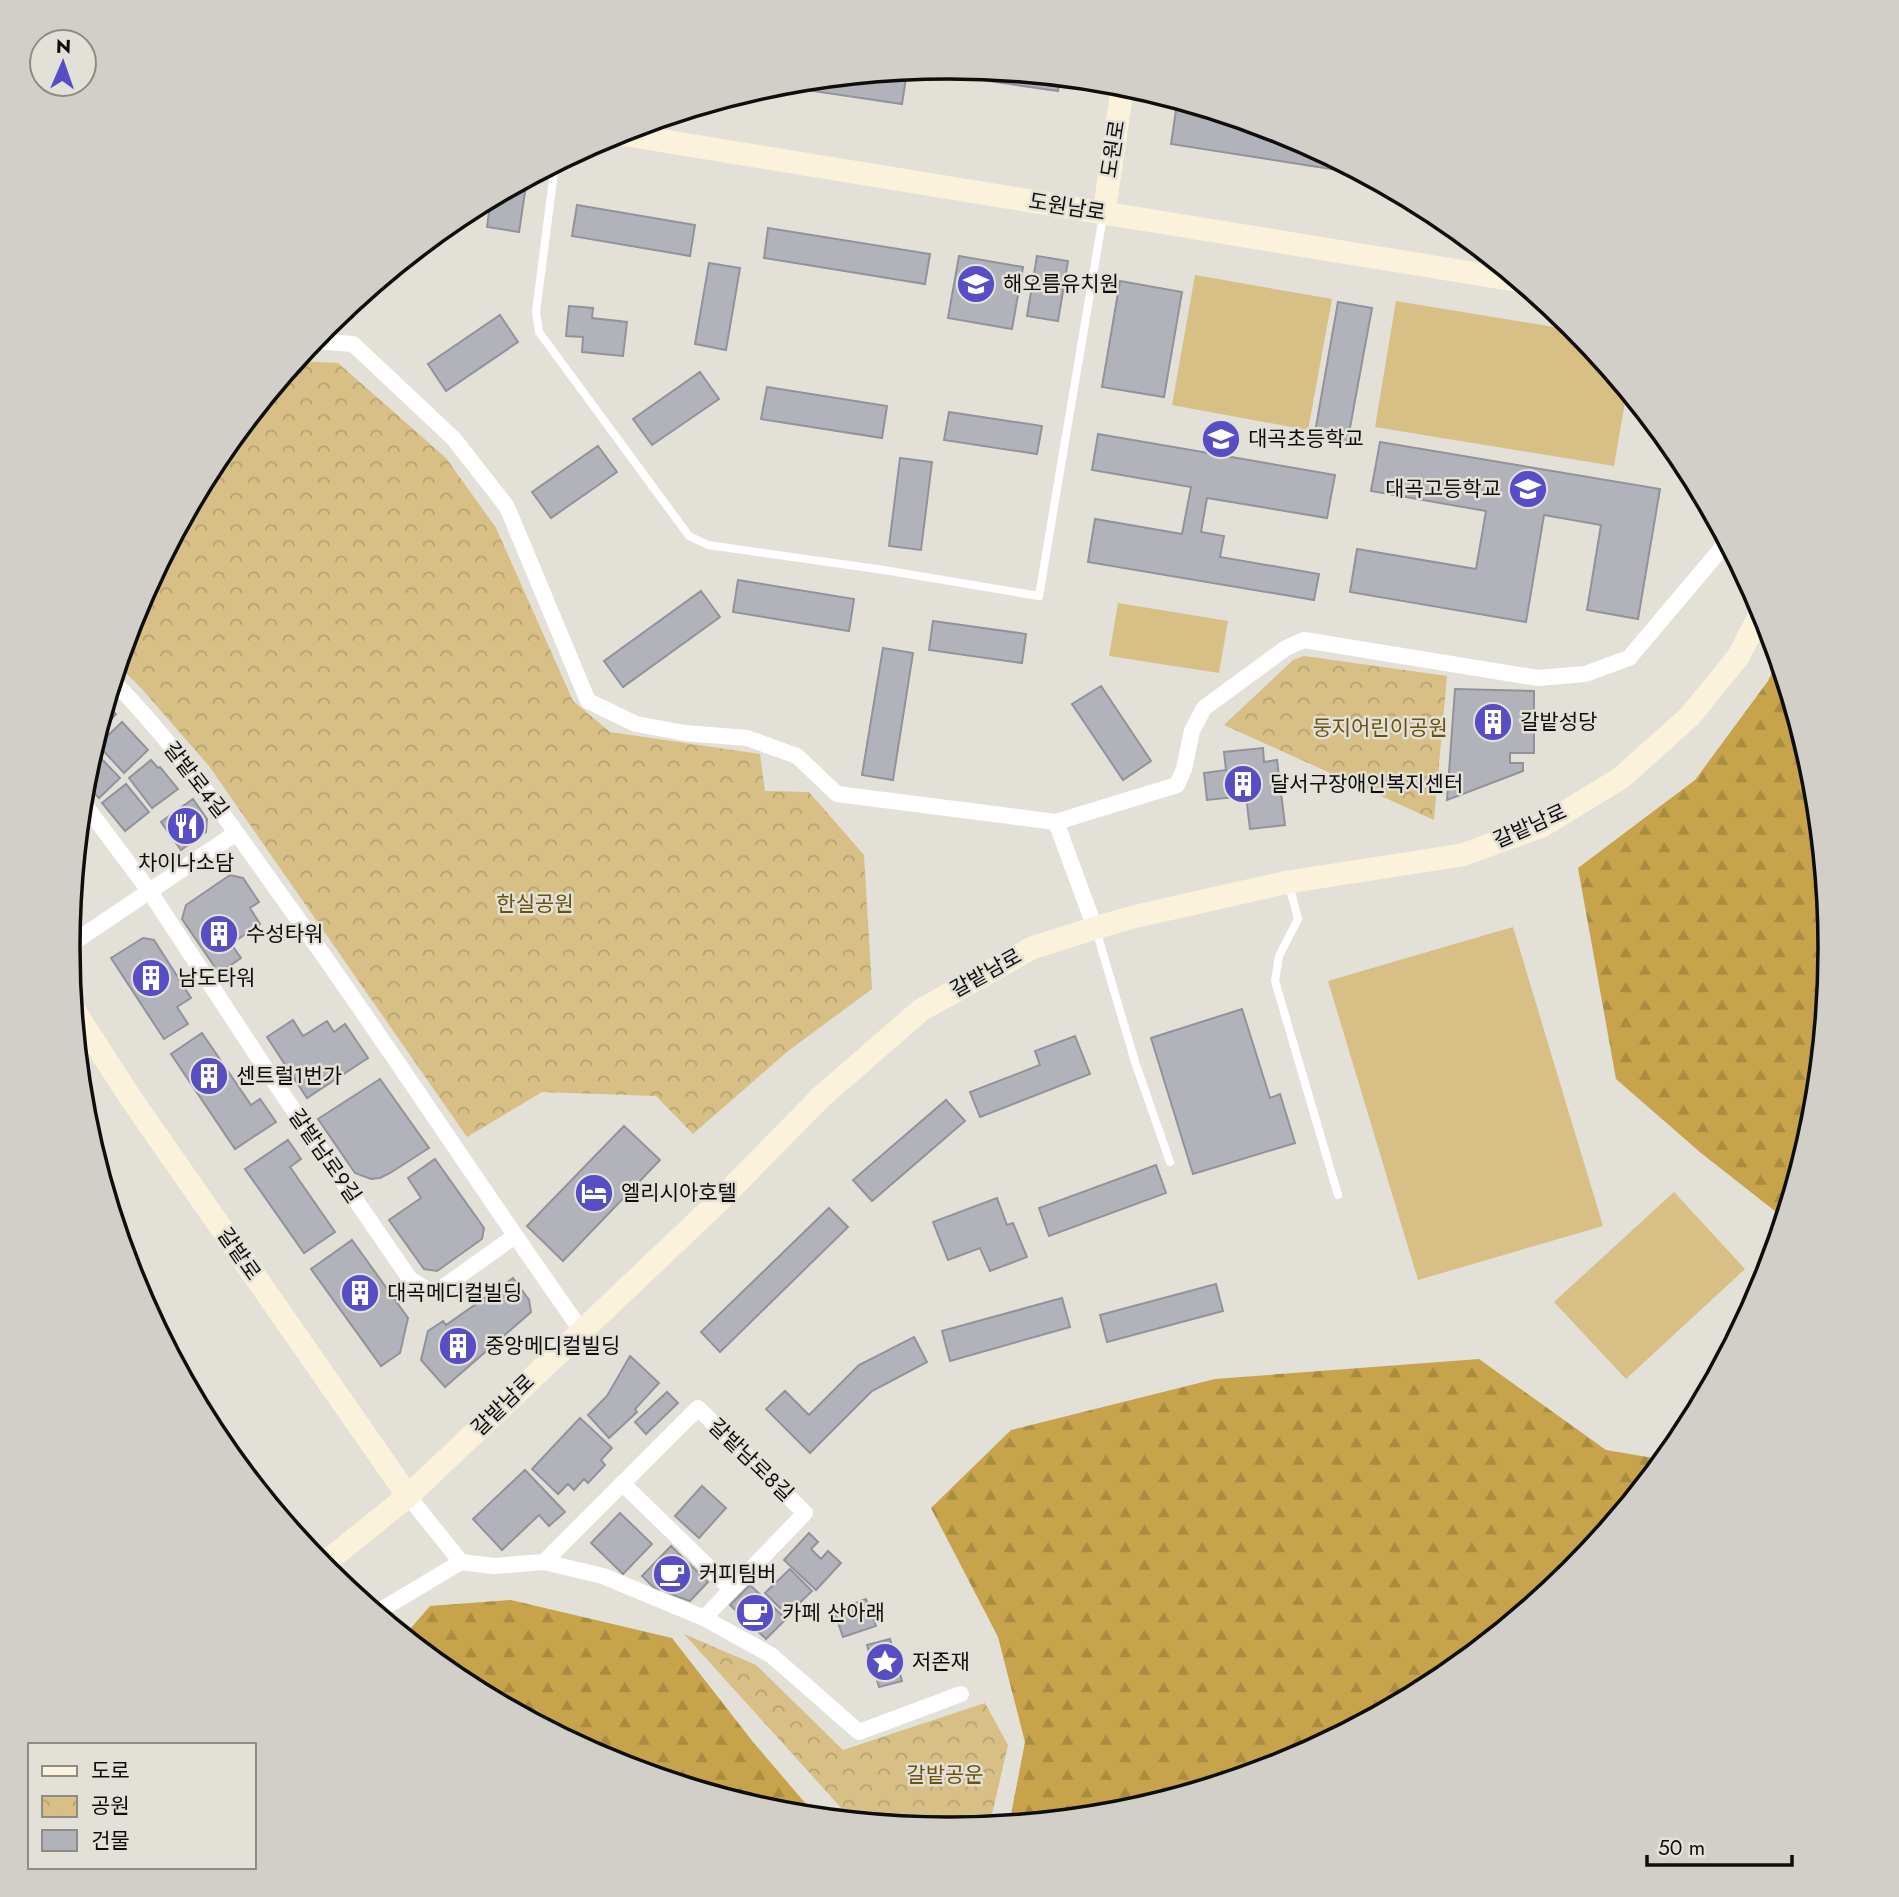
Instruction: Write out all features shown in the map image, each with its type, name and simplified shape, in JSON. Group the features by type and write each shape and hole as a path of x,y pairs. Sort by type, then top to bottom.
{"main road":[{"name":"도원로","path":"1104,213 1121,96"},
{"name":"도원남로","path":"639,137 1503,278"},
{"name":"갈밭남로","path":"330,1559 408,1496 719,1200 821,1097 921,1010 1032,948 1133,916 1288,882 1462,855 1542,825 1621,778 1690,716 1738,657 1756,623"},
{"name":"갈밭로","path":"84,1024 132,1100 408,1496"}],"street":[{"path":"326,342 353,344 454,439 507,508 588,701 636,724 684,733 747,738 797,756 836,794 1056,822 1177,785 1184,769 1192,731 1204,708 1286,648 1304,640 1538,678 1585,674 1629,658 1722,548"},
{"name":"갈밭로4길","path":"80,938 236,833 171,747 120,689"},
{"path":"90,813 150,892"},
{"path":"1056,822 1095,928"},
{"path":"236,833 372,1023 581,1330"},
{"name":"갈밭남로9길","path":"150,892 275,1083 410,1279 429,1292 442,1288 515,1236"},
{"name":"갈밭남로8길","path":"544,1562 698,1408 805,1513 704,1618"},
{"path":"622,1483 732,1589"},
{"path":"408,1496 461,1562"},
{"path":"384,1608 461,1562 494,1566 544,1562 603,1576 704,1618 771,1655 859,1732 961,1694"}],"lane":[{"path":"554,174 536,312 538,332 689,536 708,545 1039,596 1104,213"},
{"path":"1288,882 1298,919 1279,956 1275,981 1338,1195"},
{"path":"1095,928 1136,1065 1170,1162"}],"green space":[{"path":"1195,275 1332,299 1308,430 1172,405"},
{"path":"1396,301 1559,328 1625,401 1614,466 1375,427"},
{"name":"한실공원","path":"308,362 338,363 446,458 496,528 573,701 610,732 760,754 765,791 809,792 864,855 872,989 788,1051 693,1134 656,1096 542,1092 467,1137 209,766 125,672 169,564 196,514 259,419"},
{"path":"1118,603 1228,621 1219,673 1109,656"},
{"name":"둥지어린이공원","path":"1304,656 1447,676 1434,820 1224,725 1293,660"},
{"path":"1773,670 1790,723 1803,779 1812,835 1819,948 1812,1062 1803,1118 1778,1213 1701,1153 1616,1079 1578,868 1695,780 1768,681"},
{"path":"1513,927 1603,1226 1418,1280 1328,981"},
{"path":"1674,1192 1745,1269 1626,1379 1554,1302"},
{"path":"1479,1359 1606,1450 1654,1458 1565,1564 1523,1602 1479,1639 1384,1702 1334,1729 1282,1752 1175,1789 1119,1802 1011,1816 1025,1742 998,1637 931,1508 1011,1430 1215,1379"},
{"path":"511,1600 672,1638 753,1742 808,1807 724,1789 670,1772 565,1729 466,1672 409,1630 430,1606"},
{"name":"갈밭공운","path":"684,1634 756,1665 843,1750 985,1703 1008,1745 991,1817 950,1818 845,1812"}],"building":[{"path":"984,80 1059,86 1058,91"},
{"path":"906,81 902,104 809,90"},
{"path":"1176,110 1229,125 1338,170 1171,144"},
{"path":"525,189 519,232 487,227 489,211"},
{"path":"577,205 695,225 690,256 572,236"},
{"path":"768,228 930,254 925,284 764,258"},
{"path":"959,256 1023,267 1012,329 948,318"},
{"path":"1037,256 1068,261 1058,321 1027,316"},
{"path":"709,263 740,268 726,350 695,344"},
{"path":"1120,281 1182,292 1164,397 1102,387"},
{"path":"1338,302 1372,308 1347,444 1314,438"},
{"path":"569,306 593,308 592,318 627,322 623,356 582,352 583,337 566,336"},
{"path":"500,315 518,342 446,391 428,364"},
{"path":"700,372 719,399 652,445 633,419"},
{"path":"767,387 887,406 882,438 761,419"},
{"path":"949,412 1042,426 1037,454 944,440"},
{"path":"1098,434 1335,475 1327,518 1207,498 1201,532 1224,536 1220,557 1319,574 1314,600 1088,562 1095,519 1182,534 1191,487 1092,470"},
{"path":"1380,442 1660,489 1638,619 1587,610 1601,525 1544,515 1526,622 1350,592 1357,549 1476,569 1486,511 1371,491"},
{"path":"598,446 617,472 551,518 532,492"},
{"path":"900,458 932,462 921,550 889,546"},
{"path":"738,580 854,599 849,631 733,612"},
{"path":"701,591 720,617 623,687 604,661"},
{"path":"933,621 1026,634 1022,663 929,650"},
{"path":"883,648 913,653 893,780 862,775"},
{"path":"1101,686 1151,761 1123,780 1072,704"},
{"name":"갈밭성당","path":"1455,689 1534,691 1534,753 1510,753 1510,763 1523,763 1523,771 1447,800"},
{"path":"122,722 148,750 124,773 103,750 106,738"},
{"name":"달서구장애인복지센터","path":"1263,748 1264,762 1277,760 1285,825 1250,829 1246,796 1207,800 1204,773 1226,770 1224,752"},
{"path":"101,758 120,778 99,798 94,792"},
{"path":"151,760 178,789 152,808 129,778"},
{"path":"126,784 149,812 125,831 102,803"},
{"path":"193,799 207,819 206,832 181,850 161,822"},
{"name":"수성타워","path":"230,875 243,878 259,902 250,908 260,924 231,944 241,958 219,973 182,919 186,905"},
{"name":"남도타워","path":"143,938 154,940 191,998 177,1007 188,1024 164,1039 111,958"},
{"path":"1242,1009 1270,1098 1280,1094 1295,1143 1193,1174 1151,1038"},
{"path":"293,1020 303,1036 327,1021 334,1032 345,1024 368,1058 307,1098 267,1037"},
{"name":"센트럴1번가","path":"202,1033 251,1105 260,1099 276,1122 235,1149 171,1054"},
{"path":"1075,1036 1090,1074 980,1117 970,1092 1040,1065 1035,1051"},
{"path":"380,1079 429,1148 390,1173 371,1179 355,1173 318,1119"},
{"path":"946,1100 965,1121 872,1201 853,1180"},
{"name":"엘리시아호텔","path":"624,1126 660,1160 563,1261 527,1226"},
{"path":"288,1140 301,1159 290,1167 335,1232 304,1253 245,1169"},
{"path":"435,1159 484,1228 482,1239 437,1271 424,1269 389,1220 421,1198 408,1178"},
{"path":"1156,1165 1166,1193 1049,1236 1039,1208"},
{"path":"997,1198 1007,1225 1013,1223 1027,1257 990,1271 980,1248 948,1260 933,1222"},
{"path":"829,1208 848,1227 720,1352 701,1332"},
{"name":"대곡메디컬빌딩","path":"352,1240 408,1318 400,1353 381,1366 311,1269"},
{"name":"중앙메디컬빌딩","path":"513,1278 529,1300 531,1312 445,1387 421,1360 428,1331 443,1321 446,1325"},
{"path":"1216,1284 1223,1311 1107,1342 1100,1315"},
{"path":"1062,1298 1070,1327 950,1361 942,1331"},
{"path":"914,1337 927,1362 872,1391 810,1453 766,1409 785,1391 809,1415 859,1365"},
{"path":"630,1356 659,1383 635,1409 637,1412 609,1438 588,1415 607,1396"},
{"path":"667,1392 678,1403 646,1434 635,1422"},
{"path":"580,1418 612,1448 601,1460 605,1465 588,1483 584,1479 574,1490 568,1484 558,1494 532,1469"},
{"path":"525,1470 565,1512 549,1526 539,1515 502,1550 473,1519"},
{"path":"702,1486 726,1508 699,1538 675,1516"},
{"path":"620,1513 652,1544 623,1574 591,1543"},
{"path":"809,1533 818,1542 811,1549 821,1559 828,1551 841,1563 816,1590 784,1560"},
{"path":"671,1546 708,1582 690,1601 654,1588 642,1576"},
{"path":"790,1569 812,1591 787,1615 765,1593"},
{"path":"750,1585 786,1619 766,1639 730,1605"},
{"path":"866,1599 876,1626 843,1637 834,1611"},
{"path":"890,1639 902,1681 879,1687 867,1645"}],"place":[{"name":"해오름유치원","path":"976,284"},
{"name":"대곡초등학교","path":"1221,439"},
{"name":"대곡고등학교","path":"1528,489"},
{"name":"갈밭성당","path":"1493,722"},
{"name":"달서구장애인복지센터","path":"1243,784"},
{"name":"차이나소담","path":"186,826"},
{"name":"수성타워","path":"219,934"},
{"name":"남도타워","path":"151,978"},
{"name":"센트럴1번가","path":"209,1076"},
{"name":"엘리시아호텔","path":"594,1193"},
{"name":"대곡메디컬빌딩","path":"360,1293"},
{"name":"중앙메디컬빌딩","path":"458,1346"},
{"name":"커피팀버","path":"672,1574"},
{"name":"카페 산아래","path":"755,1613"},
{"name":"저존재","path":"885,1662"}]}
